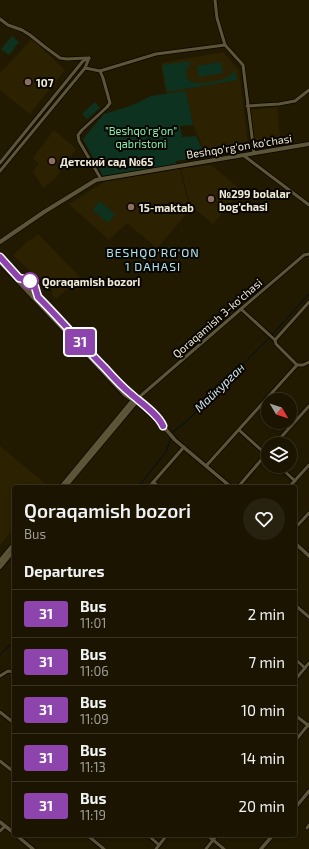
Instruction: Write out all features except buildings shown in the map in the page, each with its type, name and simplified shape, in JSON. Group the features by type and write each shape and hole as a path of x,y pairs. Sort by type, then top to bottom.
{"main road":[{"name":"Beshqo'rg'on ko'chasi","path":"0,242 44,212 96,180 309,144"},
{"path":"0,247 1,244 12,234"},
{"path":"0,255 11,271"},
{"path":"0,262 11,271 124,394 135,401"},
{"name":"Qoraqamish 3-ko'chasi","path":"62,485 135,401"},
{"name":"Qoraqamish 3-ko'chasi","path":"67,485 135,401"},
{"path":"0,561 12,546"},
{"path":"0,567 12,552"}],"street":[{"path":"215,0 217,18 225,46 243,65 254,153"},
{"path":"0,19 8,25 22,30 30,35 60,58 89,58"},
{"path":"85,68 100,70 156,54 225,46"},
{"path":"80,58 83,61"},
{"path":"0,163 83,61 89,58"},
{"path":"0,171 78,77 85,68 89,58"},
{"path":"100,70 110,103 82,130 78,136 79,141 101,179"},
{"path":"74,73 78,77"},
{"path":"247,106 295,102 309,90"},
{"path":"34,122 38,125"},
{"path":"243,155 309,205"},
{"name":"Qoraqamish 3-ko'chasi","path":"135,401 304,255 309,254"},
{"path":"275,340 308,304"},
{"path":"241,309 275,340 276,344 297,364 303,366 309,362"},
{"path":"206,466 297,364"},
{"path":"135,401 184,447 229,485"},
{"path":"281,437 309,406"},
{"path":"239,430 261,449"},
{"path":"151,485 184,447"},
{"path":"240,485 261,461"},
{"path":"291,485 309,465"},
{"path":"287,473 295,480"},
{"path":"153,482 157,485"},
{"path":"297,526 309,513"},
{"path":"297,545 309,556"},
{"path":"297,607 309,617"},
{"path":"297,661 305,668"},
{"path":"297,678 309,663"},
{"path":"0,676 8,670 12,671"},
{"path":"0,712 12,721"},
{"path":"297,716 309,725 297,739"},
{"path":"0,760 12,770"},
{"path":"297,806 309,791"},
{"path":"0,822 12,831"},
{"path":"0,831 5,826"},
{"path":"19,837 33,849"},
{"path":"90,837 104,849"},
{"path":"150,837 159,844"},
{"path":"156,849 165,837"},
{"path":"209,837 224,849"},
{"path":"206,849 215,837"},
{"path":"261,849 271,837"}],"shaded area":[{"name":"107","path":"32,39 65,70 30,114 0,90 0,73"},
{"path":"223,52 239,70 248,143 204,150 193,125 186,92 166,94 161,63"},
{"path":"277,107 281,144 255,147 251,110"},
{"name":"Детский сад №65","path":"54,130 76,149 56,178 43,188 33,172 39,164 33,158"},
{"name":"№299 bolalar bog'chasi","path":"211,165 241,190 213,224 195,209 191,209 181,169"},
{"name":"15-maktab","path":"180,169 190,210 157,248 127,223 109,240 69,204 104,182"},
{"path":"38,234 80,277 56,299 51,294 53,291 13,255"},
{"path":"0,446 47,485 12,485 12,530 0,545"}],"green space":[{"path":"12,36 19,42 9,55 1,49"},
{"path":"191,61 186,71 188,79 192,82 204,83 221,80 229,76 233,70 236,74 237,80 167,92 162,65"},
{"path":"221,62 223,73 199,77 197,66"},
{"name":"\"Beshqo'rg'on\" qabristoni","path":"186,91 193,125 180,126 182,137 196,136 206,156 176,161 176,164 103,176 83,139 104,114 133,105 151,96"},
{"path":"95,102 100,108 87,119 82,114"},
{"path":"99,201 115,214 108,223 93,210"}],"waterway":[{"name":"Майкурган","path":"272,335 309,294"},
{"name":"Майкурган","path":"172,435 174,431 188,420 270,337"},
{"name":"Майкурган","path":"140,485 166,452 171,438"},
{"name":"Майкурган","path":"0,655 12,643"}],"bus line":[{"name":"31","path":"0,257 19,278 28,280 35,287 38,297 120,384 130,394 144,404 161,421 163,426"}],"place":[{"name":"107","path":"28,82"},
{"name":"Детский сад №65","path":"52,161"},
{"name":"№299 bolalar bog'chasi","path":"211,199"},
{"name":"15-maktab","path":"131,207"},
{"name":"Qoraqamish bozori","path":"30,281"}],"district":[{"name":"BESHQO'RG'ON 1 DAHASI","path":"153,259"}]}
